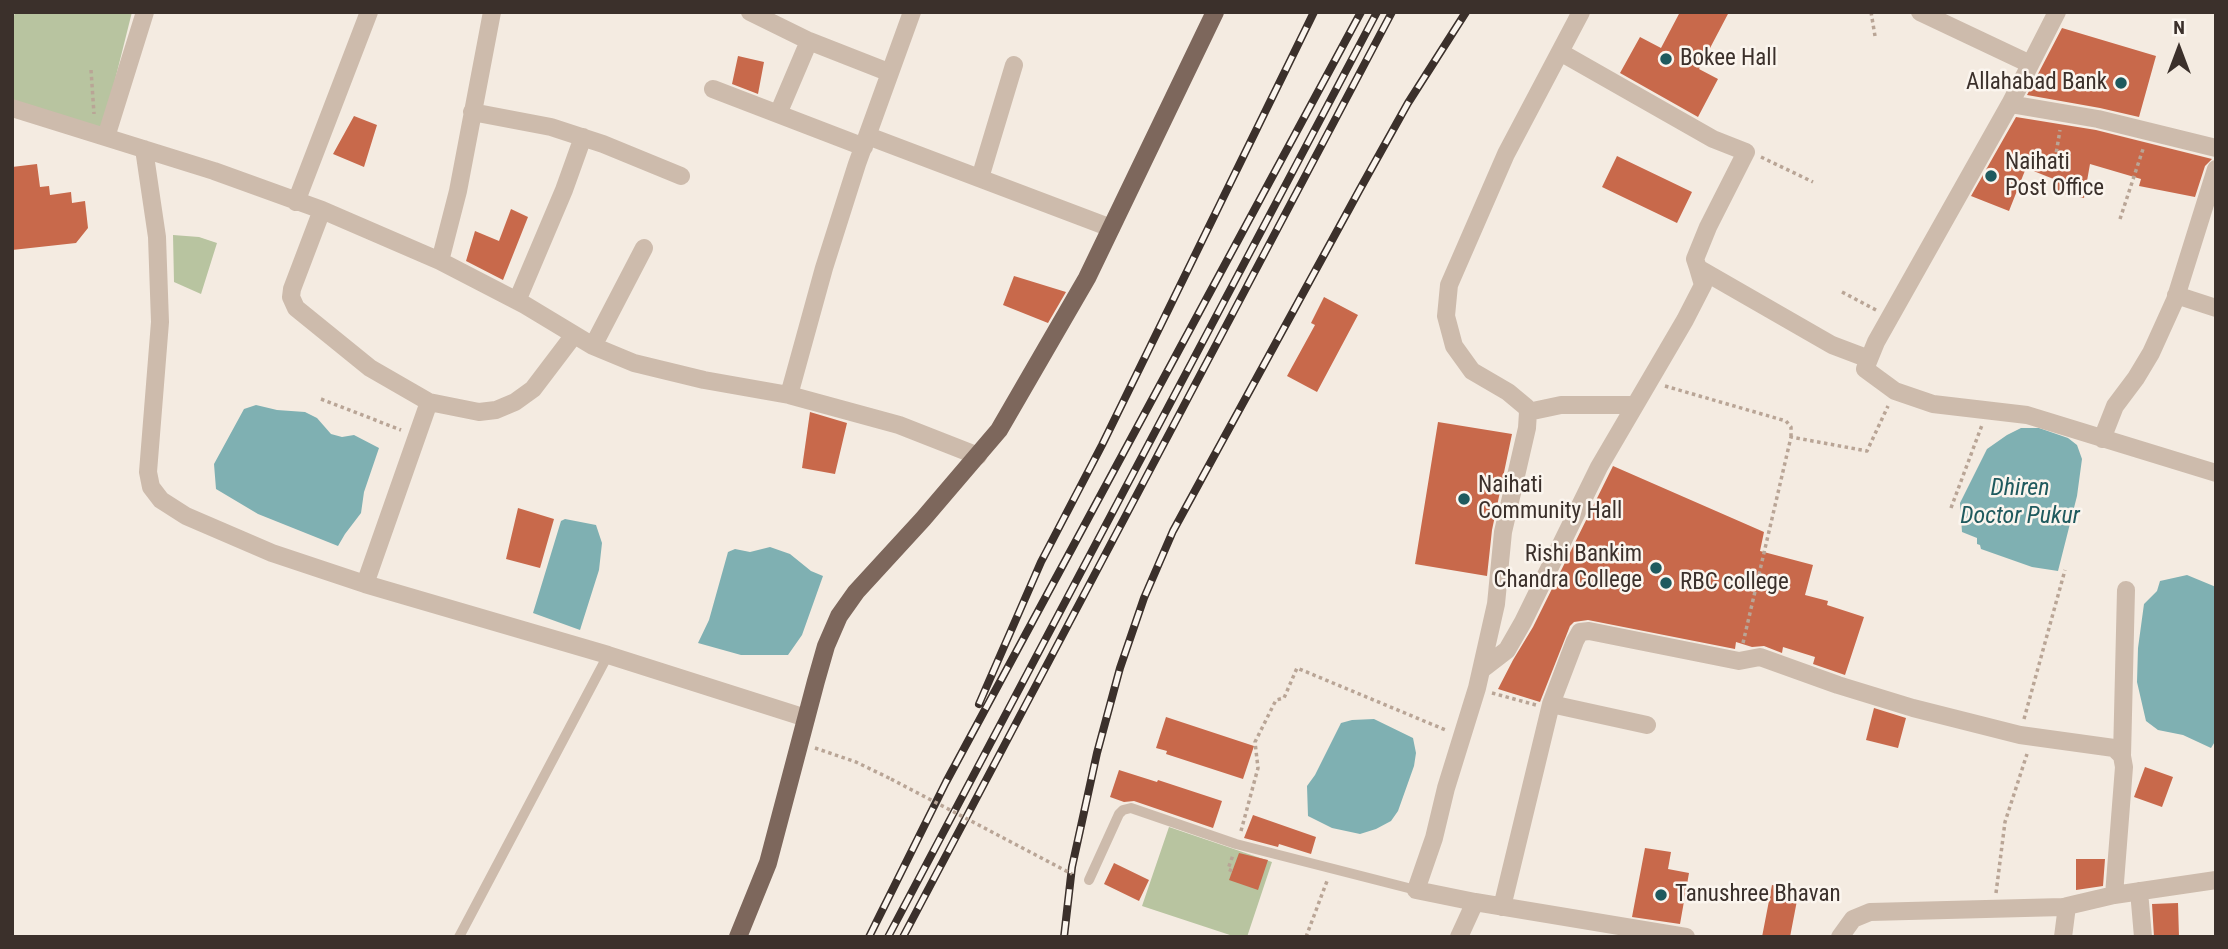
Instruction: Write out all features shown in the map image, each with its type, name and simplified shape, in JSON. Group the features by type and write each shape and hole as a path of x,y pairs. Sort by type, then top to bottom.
{"main road":[{"path":"738,937 768,863 826,646 839,616 856,592 999,430 1049,348 1087,278 1215,12"}],"street":[{"path":"100,136 145,12"},
{"path":"296,202 369,12"},
{"path":"440,261 458,191 492,12"},
{"path":"750,12 809,41 888,72"},
{"path":"789,395 824,268 888,72 912,12"},
{"path":"1581,12 1506,154 1449,285 1446,316 1454,346 1472,371 1508,392 1526,407 1528,412 1527,428 1503,532 1496,604 1477,688 1446,788 1434,838 1416,890 1686,937"},
{"path":"1920,12 2028,68"},
{"path":"2057,12 2010,104 1890,318 1865,369 1895,391 1933,404 2027,415 2216,473"},
{"path":"778,114 809,41"},
{"path":"1481,670 1507,650 1599,467 1703,285 1695,259 1708,227 1753,154 1713,139 1560,52"},
{"path":"980,178 1014,65"},
{"path":"713,89 778,114 980,178 1111,228"},
{"path":"2010,104 2150,131 2216,148"},
{"path":"12,108 144,149 321,211 440,261 593,345 634,363 789,395 899,425 978,456"},
{"path":"472,111 534,122 583,137 681,176"},
{"path":"517,301 564,190 583,137"},
{"path":"144,149 157,237 160,321 148,472 151,487 161,500 186,516 272,553 365,584 608,655 806,718"},
{"path":"2102,439 2115,406 2151,353 2208,225 2216,169"},
{"path":"321,211 292,289 296,308 370,368 429,402 479,412 496,410 515,402 533,389 574,335"},
{"path":"593,345 644,248"},
{"path":"1698,268 1832,345 1869,359"},
{"path":"2176,295 2216,308"},
{"path":"365,584 429,402"},
{"path":"1528,412 1561,405 1634,405"},
{"path":"2114,895 2124,767 2122,756 2126,590"},
{"path":"1502,907 1550,706 1580,632 1589,631 1739,662 1760,657 1900,704 2026,736 2114,748 2122,756"},
{"path":"1550,706 1647,725"},
{"path":"1840,937 1853,919 1870,912 2067,906 2114,895 2216,880"},
{"path":"2139,891 2143,937"},
{"path":"1459,937 1475,902"},
{"path":"2063,937 2067,906"}],"lane":[{"path":"458,937 608,655"},
{"path":"1089,880 1119,814 1126,808 1131,808 1236,844 1416,890"}],"path":[{"path":"1871,12 1875,36"},
{"path":"1974,88 2028,68"},
{"path":"91,70 100,136"},
{"path":"2054,166 2063,114"},
{"path":"2120,219 2150,131"},
{"path":"1753,154 1813,182"},
{"path":"1842,292 1890,318"},
{"path":"1649,381 1786,421 1791,427 1791,437 1739,662"},
{"path":"1791,437 1867,451 1895,391"},
{"path":"321,399 416,435"},
{"path":"1951,508 1988,410"},
{"path":"1994,909 2005,822 2064,569"},
{"path":"1236,844 1258,768 1255,742 1276,700 1284,698 1297,668 1463,737"},
{"path":"1477,688 1550,706"},
{"path":"800,743 856,762 1072,874"},
{"path":"1306,937 1332,869"}],"green space":[{"path":"15,12 132,12 103,128 12,103 12,24"},
{"path":"173,235 199,237 217,243 201,294 174,282"},
{"path":"1169,827 1272,862 1247,937 1236,937 1142,906"}],"water":[{"path":"256,405 305,412 317,418 331,434 342,437 354,435 379,448 364,492 361,513 338,546 258,514 216,489 214,464 244,409"},
{"name":"Dhiren Doctor Pukur","path":"2021,428 2039,428 2068,438 2077,445 2082,459 2077,496 2058,571 2032,567 1981,549 1977,538 1962,532 1960,503 1987,449"},
{"path":"565,519 596,525 602,543 599,570 580,630 533,613 561,521"},
{"path":"770,547 790,554 811,571 823,576 802,635 788,655 741,655 698,643 709,620 728,552 735,549 750,552"},
{"path":"2187,575 2216,587 2216,740 2211,748 2183,735 2158,730 2146,721 2137,682 2144,604 2157,591 2160,581"},
{"path":"1374,719 1413,738 1416,753 1414,766 1398,811 1391,821 1360,834 1332,828 1308,816 1307,786 1341,723"}],"building":[{"name":"Bokee Hall","path":"1680,12 1729,12 1699,69 1718,79 1698,117 1620,73 1640,37 1661,48"},
{"path":"2062,28 2156,56 2139,117 2027,95"},
{"path":"738,56 764,62 758,94 732,84"},
{"path":"354,116 377,125 364,167 333,154"},
{"path":"2016,117 2096,130 2212,159 2205,166 2195,197 2139,186 2141,179 2090,164 2084,198 2053,192 2056,180 2026,168 2009,211 1971,196"},
{"path":"1617,156 1692,192 1677,223 1602,187"},
{"path":"37,164 40,187 49,186 50,195 71,192 72,203 85,201 88,228 76,243 12,250 12,167"},
{"path":"511,209 528,217 503,280 466,261 475,231 499,241"},
{"path":"1014,276 1066,292 1048,323 1003,305"},
{"path":"1324,297 1358,315 1317,392 1287,376 1315,325 1311,323"},
{"path":"810,412 847,423 835,474 802,468"},
{"name":"Naihati Community Hall","path":"1438,422 1512,434 1492,530 1487,576 1415,564"},
{"name":"Rishi Bankim Chandra College","path":"1613,466 1764,532 1760,551 1813,565 1805,595 1828,601 1827,605 1864,617 1845,675 1813,664 1815,657 1783,647 1782,653 1764,646 1752,647 1736,642 1735,649 1588,620 1574,622 1570,626 1540,702 1498,689 1533,627"},
{"path":"518,508 554,519 540,568 506,559"},
{"path":"1874,708 1906,718 1898,748 1866,740"},
{"path":"1166,717 1254,746 1243,779 1166,754 1167,751 1156,748"},
{"path":"2145,767 2173,777 2162,807 2134,797"},
{"path":"1119,770 1222,801 1213,828 1134,801 1124,802 1110,797"},
{"path":"1253,815 1316,837 1311,854 1279,844 1278,847 1244,838"},
{"name":"Tanushree Bhavan","path":"1645,848 1671,852 1668,869 1689,873 1680,924 1632,917"},
{"path":"1239,853 1268,860 1258,890 1229,880"},
{"path":"2076,859 2105,859 2103,886 2076,890"},
{"path":"1114,863 1149,880 1139,901 1104,884"},
{"path":"1772,885 1799,890 1790,937 1762,937"},
{"path":"2178,903 2179,937 2154,937 2152,904"}],"railway":[{"path":"979,704 1041,562 1102,445 1314,12"},
{"path":"869,937 946,782 1361,12"},
{"path":"888,937 1377,12"},
{"path":"903,937 1392,12"},
{"path":"1064,937 1072,867 1097,753 1120,668 1144,598 1173,531 1408,103 1466,12"}],"place":[{"name":"Bokee Hall","path":"1666,59"},
{"name":"Allahabad Bank","path":"2121,83"},
{"name":"Naihati Post Office","path":"1991,176"},
{"name":"Naihati Community Hall","path":"1464,499"},
{"name":"Rishi Bankim Chandra College","path":"1656,568"},
{"name":"RBC college","path":"1666,583"},
{"name":"Tanushree Bhavan","path":"1661,895"}]}
